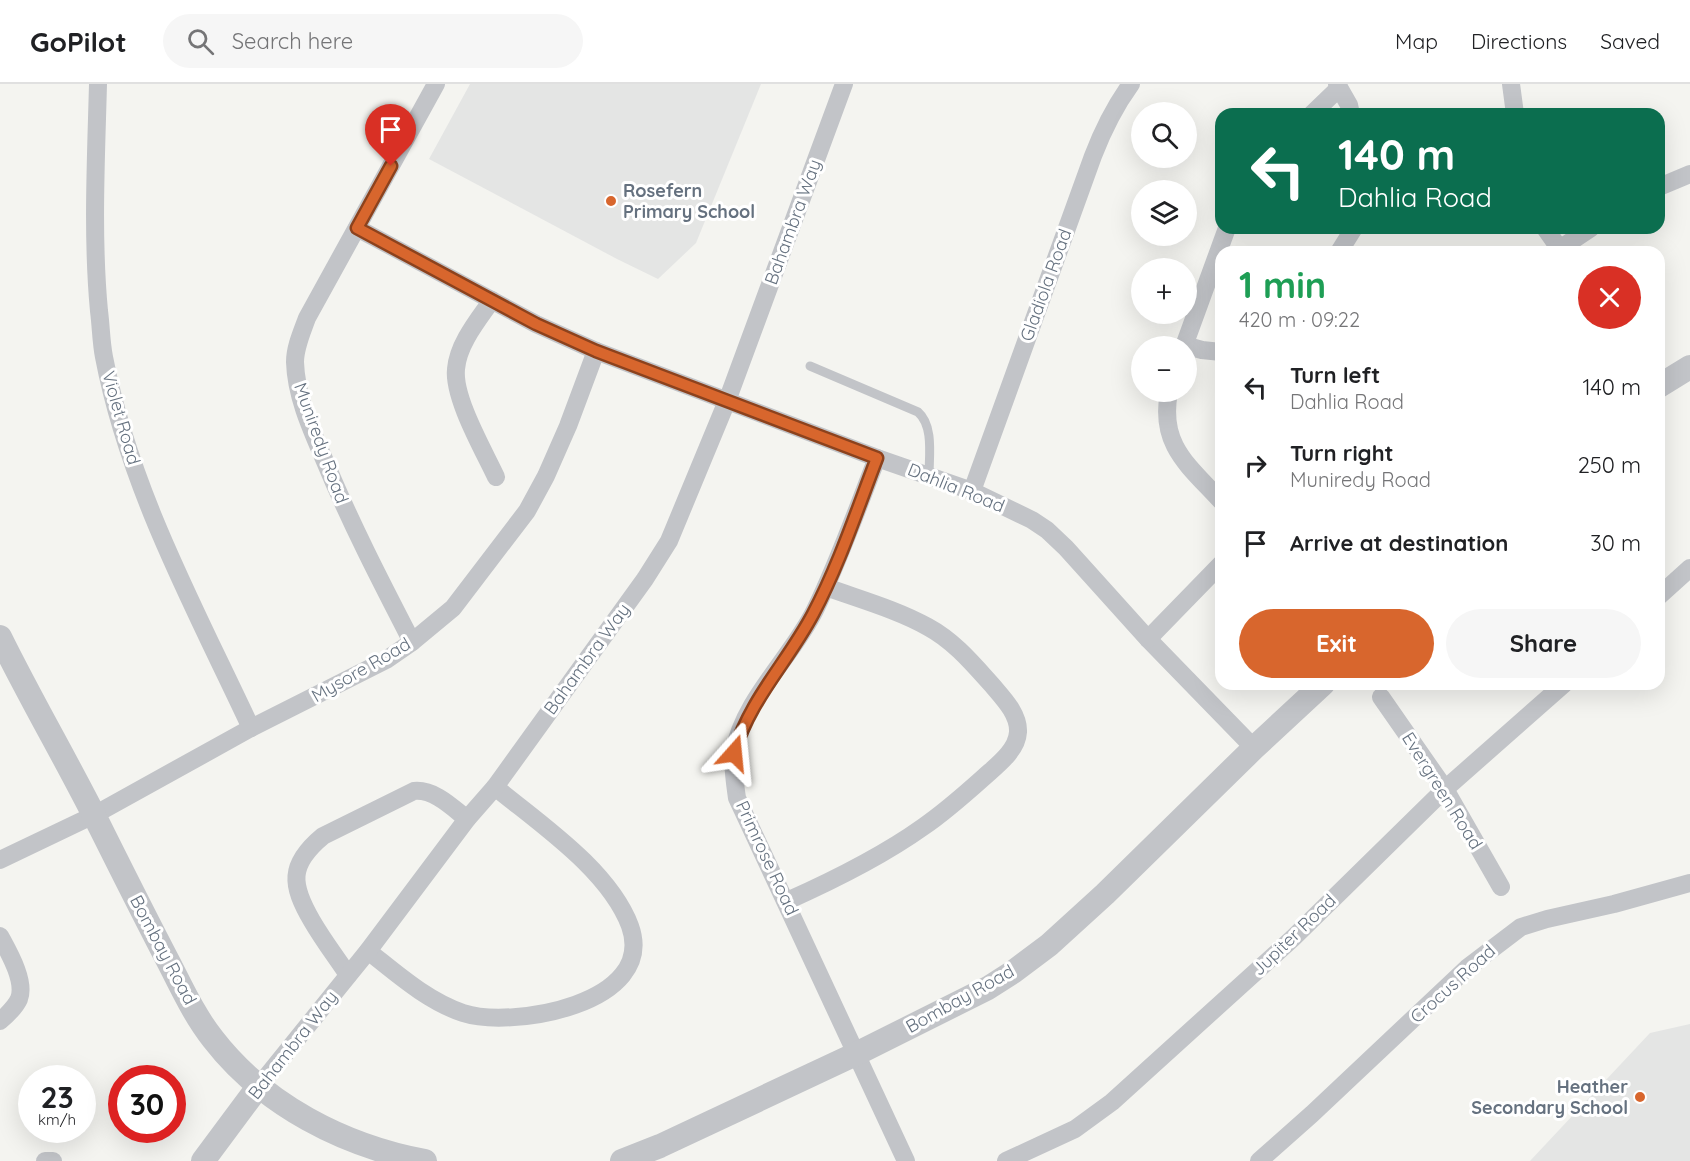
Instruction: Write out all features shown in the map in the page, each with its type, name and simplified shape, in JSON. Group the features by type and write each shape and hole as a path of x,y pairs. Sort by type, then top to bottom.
{"street":[{"name":"Violet Road","path":"98,84 95,252 104,355 115,405 141,487 251,728"},
{"name":"Muniredy Road","path":"412,642 345,510 297,386 295,360 307,318 436,84"},
{"name":"Bahambra Way","path":"203,1161 258,1088 368,951 467,819 495,787 645,579 669,541 727,401 844,84"},
{"name":"Gladiola Road","path":"972,491 1093,156 1105,127 1131,84"},
{"path":"1511,84 1514,108"},
{"path":"1318,108 1338,86 1348,108"},
{"path":"1665,184 1690,174"},
{"name":"Dahlia Road","path":"357,228 536,324 596,351 877,458 972,491 1032,520 1047,530 1066,548 1148,639 1254,748"},
{"path":"1563,246 1582,234"},
{"path":"1188,336 1215,261"},
{"path":"492,300 467,337 456,369 457,383 466,413 496,477"},
{"path":"1197,349 1215,351"},
{"name":"Mysore Road","path":"0,860 94,815 251,728 386,660 453,608 527,511 546,476 568,426 596,351"},
{"path":"1665,382 1690,367"},
{"path":"1168,402 1167,427 1171,440 1188,465 1215,494"},
{"name":"Primrose Road","path":"877,458 826,587 801,636 756,699 747,716 734,753 734,771 737,798 858,1053 906,1161"},
{"path":"1665,591 1690,568"},
{"path":"1148,639 1215,570"},
{"path":"787,901 872,859 921,829 948,809 1003,761 1017,740 1018,733 1012,711 1002,696 946,638 920,623 826,587"},
{"name":"Bombay Road","path":"0,637 94,815 187,1000 214,1040 258,1088 294,1111 337,1134 387,1152 425,1161"},
{"name":"Bombay Road","path":"622,1161 660,1146 858,1053 988,988 1014,972 1049,945 1105,894 1317,690"},
{"name":"Jupiter Road","path":"1006,1161 1075,1129 1113,1102 1293,938 1444,789 1557,690"},
{"name":"Evergreen Road","path":"1381,697 1444,789 1501,887"},
{"path":"368,951 419,990 462,1013 488,1018 562,1009 590,999 611,987 623,976 632,954 633,940 630,926 618,902 584,861 495,787"},
{"path":"348,975 301,902 296,887 296,874 311,846 322,836 414,791 421,790 435,796 467,819"},
{"name":"Crocus Road","path":"1259,1161 1467,968 1521,927 1690,883"},
{"path":"0,936 12,959 21,989 19,999 0,1021"},
{"path":"45,1161 53,1161"}],"lane":[{"path":"810,366 918,412 925,418 928,426 929,476"}],"shaded area":[{"name":"Rosefern Primary School","path":"470,84 761,84 696,243 658,279 429,159"},
{"name":"Heather Secondary School","path":"1690,1024 1690,1161 1530,1161 1650,1033"}],"place":[{"name":"Rosefern Primary School","path":"611,201"},
{"name":"Heather Secondary School","path":"1640,1097"}],"route":[{"path":"391,166 357,228 536,324 596,351 877,458 814,612 801,636 756,699 740,732 734,753"}]}
